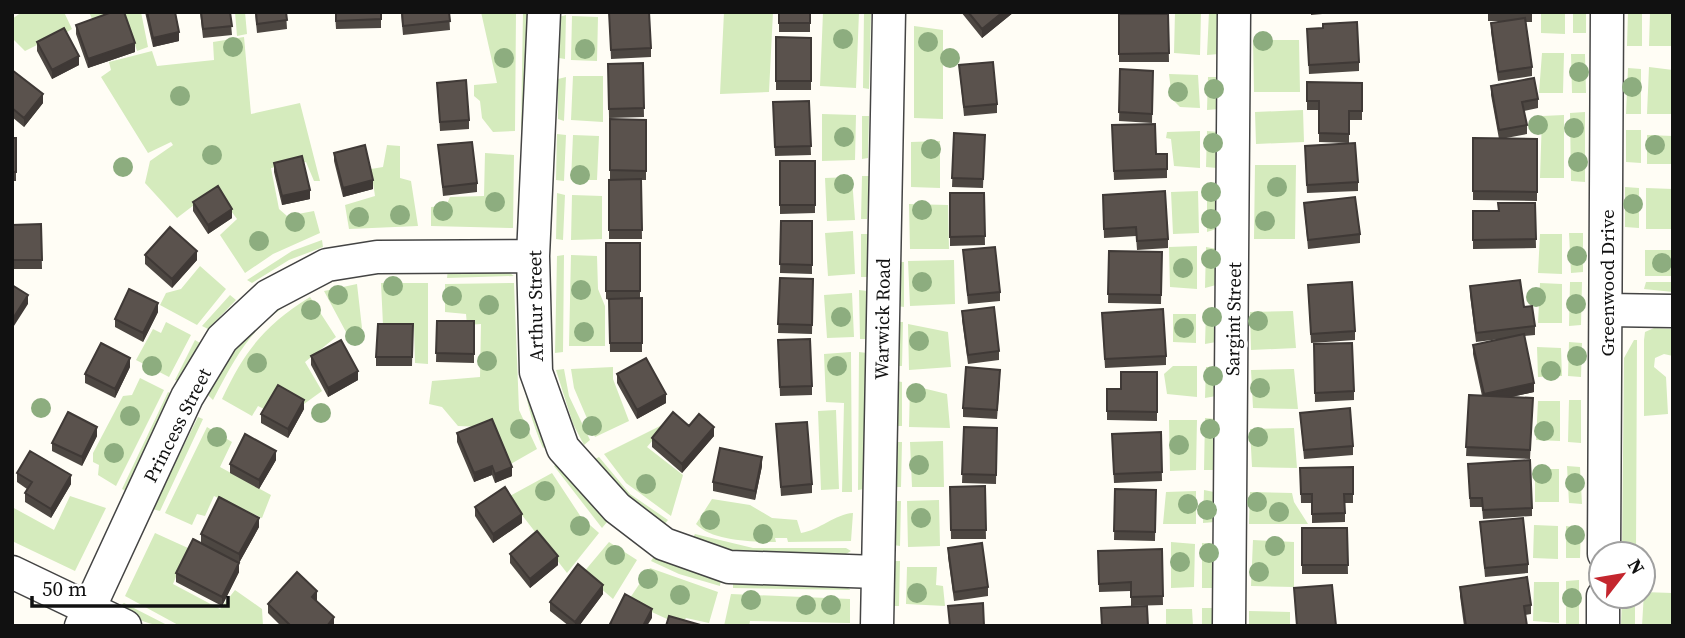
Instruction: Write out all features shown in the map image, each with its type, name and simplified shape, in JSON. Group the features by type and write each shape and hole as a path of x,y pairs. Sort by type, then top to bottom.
{"street":[{"name":"Arthur Street","path":"544,12 533,256 536,372 564,448 617,508 664,544 729,567 877,572"},
{"name":"Warwick Road","path":"877,626 889,12"},
{"name":"Sargint Street","path":"1229,626 1234,12"},
{"name":"Greenwood Drive","path":"1604,540 1608,310 1607,12"},
{"name":"Princess Street","path":"85,617 187,397 222,339 268,296 327,265 377,257 533,256"},
{"path":"1608,310 1673,311"},
{"path":"12,572 85,617 125,626"}],"green space":[{"path":"22,12 64,12 72,29 41,48 39,44 25,51 12,38 12,19"},
{"path":"89,12 124,12 92,19"},
{"path":"124,12 141,12 148,47 137,51"},
{"path":"235,12 245,12 247,34 237,36"},
{"path":"481,12 516,12 515,131 493,132 482,118 480,101 474,96 474,85 497,83"},
{"path":"523,12 530,12 529,130 521,132"},
{"path":"724,12 773,12 769,92 720,94"},
{"path":"823,12 859,12 856,88 820,86"},
{"path":"864,12 871,12 869,89 863,88"},
{"path":"1175,12 1201,12 1200,55 1174,53"},
{"path":"1209,12 1219,12 1219,54 1207,55"},
{"path":"1541,12 1565,12 1565,34 1541,33"},
{"path":"1573,12 1586,12 1586,33 1573,33"},
{"path":"1628,12 1642,12 1642,46 1627,46"},
{"path":"1650,12 1673,12 1673,46 1649,46"},
{"path":"566,15 565,59 559,58 559,17"},
{"path":"572,16 598,17 597,61 571,60"},
{"path":"914,26 943,30 943,119 914,118"},
{"path":"244,37 251,114 300,103 320,181 314,181 306,162 271,168 279,209 287,216 314,211 320,233 273,254 245,273 220,235 237,219 215,189 177,218 145,183 150,161 173,145 171,142 148,153 101,77 111,70 109,62 152,51 157,66 214,60 213,42"},
{"path":"1253,40 1299,40 1300,92 1254,92"},
{"path":"1542,53 1564,53 1563,93 1539,93"},
{"path":"1571,54 1585,54 1586,93 1572,93"},
{"path":"1649,67 1673,70 1673,114 1647,114"},
{"path":"1628,68 1641,69 1641,114 1626,114"},
{"path":"1169,74 1198,75 1200,108 1180,107 1172,99"},
{"path":"573,76 603,76 603,122 571,120"},
{"path":"566,77 564,121 558,119 558,79"},
{"path":"1208,77 1219,77 1219,109 1207,110"},
{"path":"1303,110 1304,142 1256,144 1255,112"},
{"path":"1585,112 1585,182 1571,181 1570,113"},
{"path":"822,114 856,115 855,160 822,161"},
{"path":"1564,115 1564,178 1540,178 1542,116"},
{"path":"862,116 869,116 868,158 862,159"},
{"path":"1626,130 1641,130 1641,163 1626,162"},
{"path":"1200,131 1200,168 1174,166 1171,139 1166,138 1167,132"},
{"path":"1207,131 1218,132 1217,168 1206,167"},
{"path":"557,134 566,135 564,181 556,180"},
{"path":"573,135 599,136 597,180 571,180"},
{"path":"1647,135 1673,136 1673,164 1647,164"},
{"path":"940,141 940,188 911,187 911,142"},
{"path":"387,145 400,146 400,178 411,181 418,226 349,229 345,205 375,196 371,169 383,167"},
{"path":"485,153 514,155 513,228 431,226 431,207 446,206 450,197 484,196"},
{"path":"1255,165 1296,165 1295,239 1254,239"},
{"path":"862,176 869,176 867,219 861,219"},
{"path":"852,177 855,220 827,221 825,178"},
{"path":"1625,187 1639,188 1639,228 1625,227"},
{"path":"1646,188 1673,189 1673,229 1646,229"},
{"path":"1207,189 1217,190 1216,229 1207,232"},
{"path":"1198,191 1199,233 1173,234 1171,192"},
{"path":"557,193 565,195 563,240 556,239"},
{"path":"572,195 602,196 602,239 571,240"},
{"path":"909,204 948,205 949,249 910,249"},
{"path":"853,231 855,274 828,276 825,233"},
{"path":"1569,233 1583,233 1583,272 1571,273"},
{"path":"861,234 868,234 867,277 861,277"},
{"path":"1540,234 1562,234 1562,274 1538,273"},
{"path":"322,240 323,247 289,260 252,283 247,280 292,251"},
{"path":"1197,246 1197,289 1170,287 1169,247"},
{"path":"1206,247 1217,249 1216,285 1205,288"},
{"path":"1645,250 1673,250 1673,276 1645,276"},
{"path":"564,255 563,352 555,353 557,256"},
{"path":"571,255 597,256 598,289 605,306 605,346 569,346"},
{"path":"954,260 955,304 910,306 908,261"},
{"path":"897,262 904,262 904,307 897,306"},
{"path":"200,266 226,289 197,325 160,305 166,293 181,289"},
{"path":"448,269 507,271 514,276 447,278"},
{"path":"1570,282 1582,282 1581,325 1569,326"},
{"path":"1646,282 1673,282 1673,292 1644,289"},
{"path":"381,283 428,283 428,364 415,363 414,327 393,329 383,325"},
{"path":"514,283 519,410 537,449 509,465 482,427 458,426 442,407 429,404 432,381 480,377 481,324 467,325 466,314 445,312 445,284"},
{"path":"521,283 550,443 543,448 524,386 520,347"},
{"path":"1540,283 1562,284 1562,323 1538,323"},
{"path":"357,284 362,328 346,332 324,291"},
{"path":"859,290 867,291 866,339 860,339"},
{"path":"307,292 274,314 251,337 213,400 208,395 225,361 260,316"},
{"path":"852,293 854,337 827,338 824,295"},
{"path":"230,295 236,300 208,329 202,326"},
{"path":"310,297 336,337 305,362 322,391 304,404 276,390 264,409 258,406 252,416 222,399 239,366 257,340 280,318"},
{"path":"1293,311 1296,348 1251,350 1250,312"},
{"path":"1206,312 1217,312 1216,342 1205,344"},
{"path":"1173,314 1196,314 1196,343 1173,342"},
{"path":"166,322 191,335 169,377 136,360 153,329 161,333"},
{"path":"896,322 903,322 902,366 896,366"},
{"path":"908,324 948,332 951,367 909,370"},
{"path":"1654,328 1673,329 1673,356 1664,354 1655,358 1654,367 1666,377 1668,414 1644,416 1644,340 1645,332"},
{"path":"195,340 200,343 181,382 175,380"},
{"path":"1634,340 1637,340 1636,540 1622,540 1624,358"},
{"path":"1569,342 1582,343 1581,377 1568,376"},
{"path":"1537,347 1561,348 1562,376 1538,377"},
{"path":"851,352 852,492 842,492 844,403 826,402 824,354"},
{"path":"859,352 867,353 864,489 858,490"},
{"path":"1173,366 1197,366 1197,397 1167,394 1164,374"},
{"path":"613,367 613,379 629,421 595,437 574,388 571,369"},
{"path":"1206,367 1217,367 1216,396 1205,398"},
{"path":"564,369 569,396 590,440 584,445 573,424 556,370"},
{"path":"1294,369 1298,409 1253,408 1251,370"},
{"path":"140,378 164,390 116,486 98,475 99,465 93,462 93,453 123,396 132,395"},
{"path":"896,381 902,382 902,426 895,426"},
{"path":"910,385 947,394 950,428 909,427"},
{"path":"168,392 175,395 128,492 122,489"},
{"path":"1569,400 1581,400 1581,443 1568,442"},
{"path":"1538,401 1560,401 1560,441 1536,440"},
{"path":"836,410 839,489 821,490 818,411"},
{"path":"198,417 203,419 160,511 152,509"},
{"path":"1205,418 1216,419 1215,470 1204,470"},
{"path":"1169,420 1197,420 1196,470 1170,471"},
{"path":"662,425 663,428 647,447 683,475 671,516 626,483 604,454"},
{"path":"207,427 232,442 220,467 271,495 262,518 214,496 205,516 197,514 192,525 165,513"},
{"path":"1294,428 1297,468 1252,467 1250,429"},
{"path":"943,441 944,487 912,487 910,442"},
{"path":"895,442 902,442 901,487 895,487"},
{"path":"599,457 630,494 668,520 663,526 626,500 593,460"},
{"path":"559,462 576,487 607,522 602,528 554,466"},
{"path":"1567,466 1580,467 1582,504 1569,503"},
{"path":"1535,469 1559,469 1559,502 1535,502"},
{"path":"552,473 581,517 599,533 567,573 508,497"},
{"path":"1204,490 1214,492 1215,522 1203,523"},
{"path":"1196,491 1196,524 1163,524 1166,492"},
{"path":"1250,492 1292,493 1294,502 1308,524 1249,524"},
{"path":"70,496 106,508 75,571 12,541 12,507 54,530"},
{"path":"712,499 750,505 772,518 797,520 801,533 853,513 851,541 788,542 787,538 775,538 776,542 745,541 712,534 696,524"},
{"path":"939,500 940,546 908,547 907,501"},
{"path":"894,501 901,501 900,546 894,545"},
{"path":"1534,525 1558,526 1558,559 1533,558"},
{"path":"1566,526 1581,528 1580,558 1566,558"},
{"path":"155,533 188,548 173,584 220,609 235,590 262,609 263,626 180,626 125,596"},
{"path":"695,534 753,548 846,548 851,551 846,554 749,554 691,540"},
{"path":"1253,540 1294,542 1294,587 1251,586"},
{"path":"609,542 637,560 613,599 583,573"},
{"path":"1171,542 1195,544 1194,587 1171,588"},
{"path":"1202,543 1213,544 1213,588 1202,588"},
{"path":"655,555 721,578 720,586 679,574 651,561"},
{"path":"893,561 900,561 899,606 893,606"},
{"path":"907,567 937,567 936,585 943,586 945,606 906,604"},
{"path":"650,568 718,592 709,623 686,618 680,625 628,601"},
{"path":"1579,580 1579,626 1566,625 1566,581"},
{"path":"733,582 842,585 851,590 733,588"},
{"path":"1534,582 1559,582 1559,623 1533,621"},
{"path":"1657,592 1672,593 1673,626 1642,626 1643,610 1657,610"},
{"path":"731,594 850,599 850,623 750,621 749,626 724,626"},
{"path":"124,603 169,626 155,625 137,618 121,605"},
{"path":"1202,608 1213,608 1213,626 1202,626"},
{"path":"1166,609 1192,609 1193,626 1166,626"},
{"path":"1622,610 1635,610 1635,626 1621,626"},
{"path":"1249,611 1290,612 1290,626 1249,626"}],"building":[{"path":"112,12 124,12 135,43 88,59 76,25"},
{"path":"147,12 175,12 179,32 153,38"},
{"path":"201,12 230,12 232,26 203,29"},
{"path":"256,12 286,12 287,20 257,24"},
{"path":"336,12 381,12 381,19 336,21"},
{"path":"402,12 449,12 450,21 403,26"},
{"path":"609,12 649,12 651,48 611,50"},
{"path":"779,12 810,12 810,23 779,23"},
{"path":"968,12 1003,12 982,29"},
{"path":"1119,14 1168,14 1169,53 1119,54"},
{"path":"1525,18 1532,67 1498,72 1491,23"},
{"path":"1357,22 1359,62 1309,65 1307,29 1323,28 1323,24"},
{"path":"64,28 79,56 52,70 37,42"},
{"path":"776,37 811,38 811,81 776,81"},
{"path":"993,62 997,104 964,107 959,65"},
{"path":"643,63 644,108 609,109 608,64"},
{"path":"1120,69 1153,71 1152,114 1119,112"},
{"path":"12,70 43,94 24,118 12,108"},
{"path":"1534,78 1538,99 1522,102 1527,125 1499,130 1491,86"},
{"path":"466,80 469,120 440,122 437,83"},
{"path":"1307,82 1362,83 1362,111 1349,111 1349,134 1319,133 1319,101 1307,101"},
{"path":"809,101 811,146 775,147 773,102"},
{"path":"610,119 646,120 646,171 610,170"},
{"path":"1155,124 1156,154 1167,154 1167,169 1114,171 1112,125"},
{"path":"954,133 985,135 983,179 952,178"},
{"path":"12,138 16,138 16,172 12,172"},
{"path":"1473,138 1537,139 1537,192 1473,191"},
{"path":"472,142 477,183 443,187 438,145"},
{"path":"1355,143 1358,182 1307,185 1305,146"},
{"path":"365,145 373,180 343,188 334,153"},
{"path":"302,156 310,190 282,196 274,163"},
{"path":"780,161 815,161 815,205 780,205"},
{"path":"641,179 642,230 609,230 609,180"},
{"path":"218,186 232,209 208,225 193,202"},
{"path":"1165,191 1168,239 1137,241 1136,227 1104,229 1103,195"},
{"path":"950,193 984,193 985,236 950,237"},
{"path":"1355,197 1360,234 1308,240 1304,203"},
{"path":"1498,203 1535,203 1536,239 1473,240 1473,211 1499,211"},
{"path":"781,221 812,221 812,265 780,264"},
{"path":"41,224 42,260 12,260 12,225"},
{"path":"170,227 197,251 172,279 145,255"},
{"path":"606,243 640,243 640,291 606,291"},
{"path":"995,247 1000,292 968,295 963,250"},
{"path":"1109,251 1162,252 1161,295 1108,294"},
{"path":"780,278 813,279 812,325 778,324"},
{"path":"1520,280 1524,307 1532,306 1535,326 1476,333 1470,286"},
{"path":"1352,282 1355,331 1311,334 1308,285"},
{"path":"12,285 28,295 12,320"},
{"path":"129,289 158,303 143,333 115,319"},
{"path":"642,298 642,343 610,343 609,299"},
{"path":"994,307 999,351 968,355 962,311"},
{"path":"1163,309 1166,356 1105,359 1102,313"},
{"path":"437,321 474,321 474,354 436,353"},
{"path":"378,324 413,324 412,357 376,357"},
{"path":"1524,334 1534,383 1484,394 1473,345"},
{"path":"810,339 812,386 780,387 778,340"},
{"path":"341,340 358,371 328,388 311,356"},
{"path":"101,343 130,358 115,389 85,374"},
{"path":"1352,343 1354,391 1315,393 1314,344"},
{"path":"646,358 666,394 637,410 617,374"},
{"path":"966,367 1000,370 997,410 963,408"},
{"path":"1121,372 1157,372 1157,412 1107,411 1107,389 1121,389"},
{"path":"278,385 304,400 288,429 261,414"},
{"path":"1469,395 1533,398 1530,450 1466,447"},
{"path":"1350,408 1353,446 1304,450 1300,413"},
{"path":"68,412 97,427 82,457 52,443"},
{"path":"673,412 689,426 699,414 714,427 682,464 652,438"},
{"path":"492,419 512,467 495,474 492,466 474,473 457,433"},
{"path":"807,422 812,484 781,487 776,424"},
{"path":"964,427 997,428 996,475 962,474"},
{"path":"1161,432 1162,472 1114,474 1112,434"},
{"path":"245,434 276,451 259,480 230,464"},
{"path":"720,448 762,457 755,491 713,482"},
{"path":"30,451 71,475 51,509 25,493 32,482 17,473"},
{"path":"1530,460 1532,508 1483,510 1482,498 1470,498 1468,464"},
{"path":"1353,467 1353,494 1344,494 1345,513 1312,514 1312,494 1301,494 1300,468"},
{"path":"985,486 986,530 951,530 950,487"},
{"path":"505,487 522,514 493,534 475,507"},
{"path":"1115,489 1156,490 1155,532 1114,531"},
{"path":"219,497 259,518 239,554 201,534"},
{"path":"1523,518 1528,564 1485,568 1480,522"},
{"path":"1302,528 1347,528 1348,565 1302,565"},
{"path":"537,531 558,556 530,579 510,554"},
{"path":"193,539 239,563 222,597 176,573"},
{"path":"982,543 988,587 954,592 948,548"},
{"path":"1162,549 1163,596 1131,597 1131,582 1099,584 1098,551"},
{"path":"578,564 603,585 575,622 550,602"},
{"path":"297,572 317,591 312,597 334,617 327,626 291,626 268,604"},
{"path":"1527,577 1531,605 1524,606 1527,626 1466,626 1460,587"},
{"path":"1332,585 1336,626 1297,626 1294,588"},
{"path":"625,594 652,609 643,626 610,624"},
{"path":"983,603 984,626 950,626 948,606"},
{"path":"1147,606 1148,626 1102,626 1101,608"},
{"path":"669,616 704,626 666,626"}]}
